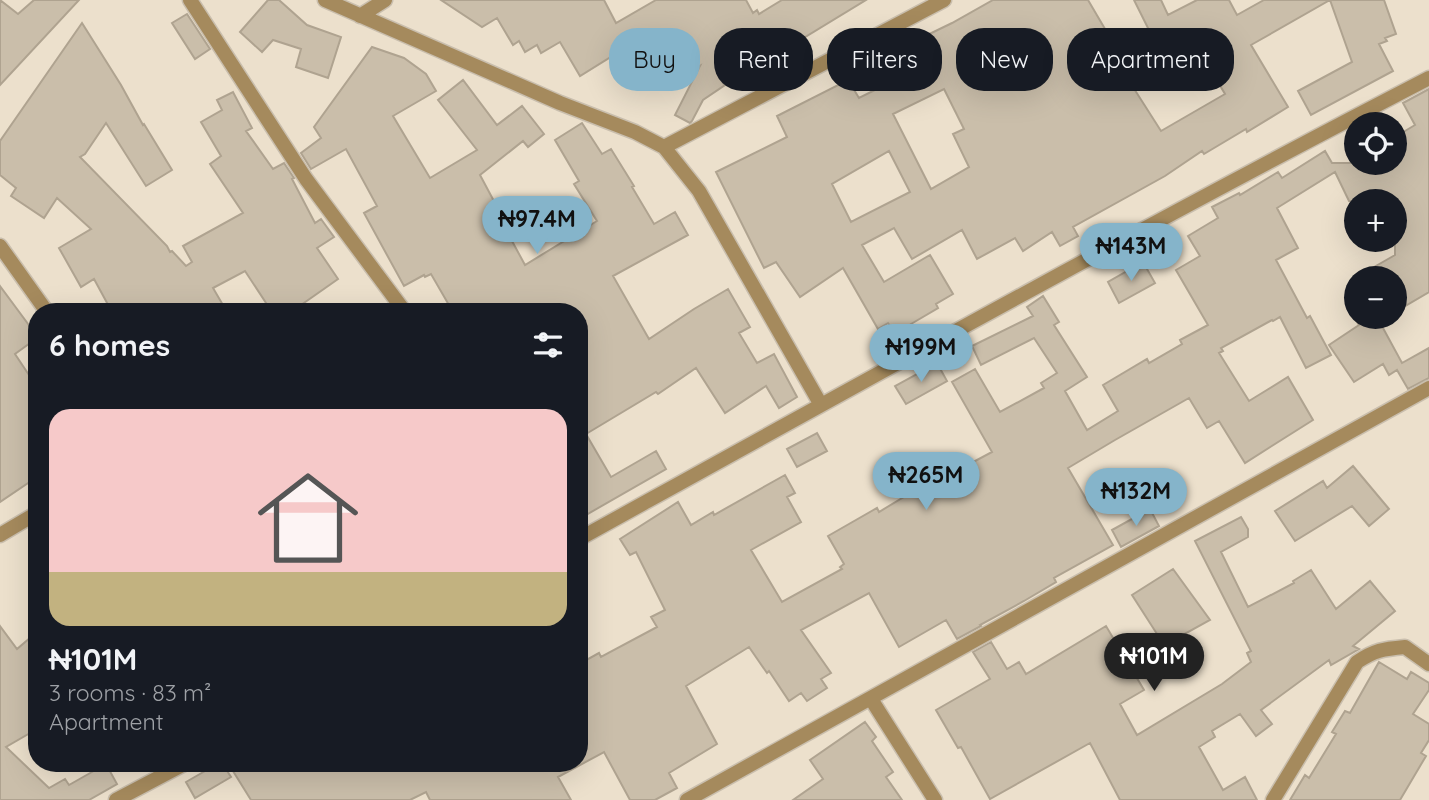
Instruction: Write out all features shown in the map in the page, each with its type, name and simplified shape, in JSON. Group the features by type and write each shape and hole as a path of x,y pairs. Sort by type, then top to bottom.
{"street":[{"path":"190,0 306,179 398,303"},
{"path":"325,0 560,103 635,132 664,148 699,191 821,405"},
{"path":"360,16 385,0"},
{"path":"664,148 944,0"},
{"path":"588,534 821,405 1429,78"},
{"path":"0,246 41,303"},
{"path":"687,800 1429,388"},
{"path":"0,535 28,518"},
{"path":"1273,800 1357,662 1372,652 1405,647 1429,664"},
{"path":"870,699 935,800"},
{"path":"116,800 170,772"}],"building":[{"path":"0,0 18,14 34,0 79,0 0,85"},
{"path":"268,0 279,0 307,25 341,37 328,78 296,67 301,49 273,40 262,52 240,32"},
{"path":"441,0 604,0 616,23 656,0 746,0 753,13 757,10 759,14 782,0 866,0 813,32 813,28 714,28 714,91 716,91 703,100 690,123 675,115 687,91 700,91 700,28 609,28 609,58 580,76 560,42 541,53 537,45 525,52 519,41 513,45 497,18 482,27"},
{"path":"993,0 1088,0 1104,28 1067,28 1067,91 1135,91 1161,131 1225,94 1223,91 1234,91 1234,28 1148,28 1134,0 1161,0 1168,15 1197,0 1229,0 1237,15 1264,0 1330,0 1251,45 1288,107 1204,154 1202,151 1165,176 1073,227 1078,236 1060,246 1052,232 1023,251 1015,238 977,259 962,230 912,259 894,228 862,245 884,282 930,255 953,294 936,304 938,308 911,324 915,331 899,341 888,323 878,329 843,268 800,297 776,262 764,268 716,172 787,137 777,116 827,91 855,91 859,98 873,91 940,91 893,114 931,189 969,167 953,134 964,129 944,89 942,90 942,28","holes":["889,151 910,192 851,222 832,184"]},
{"path":"1330,0 1384,0 1396,34 1385,38 1387,41 1379,44 1393,71 1311,115 1298,91 1352,62"},
{"path":"187,14 210,49 195,59 172,23"},
{"path":"82,23 172,170 146,186 106,123 85,154 80,157 170,252 186,266 192,262 183,246 243,213 210,164 221,156 201,122 222,110 217,100 233,92 252,128 246,131 273,169 284,163 315,223 321,219 334,237 317,248 338,279 304,303 266,303 245,271 213,288 222,303 107,303 94,279 81,287 59,248 91,229 57,198 44,218 11,196 16,188 0,175 0,141"},
{"path":"372,47 404,58 426,74 436,91 393,116 430,178 477,150 438,100 463,80 497,125 522,106 544,134 528,147 523,141 480,175 496,205 493,206 525,265 597,221 574,184 579,181 555,140 582,123 602,154 611,149 654,224 675,212 688,235 613,276 649,339 728,289 750,327 739,333 757,363 774,354 797,397 779,408 766,386 725,413 696,368 658,394 656,392 588,433 588,303 448,303 431,274 404,286 364,213 377,206 346,149 311,169 301,153 321,138 314,127"},
{"path":"1429,89 1429,292 1407,305 1407,266 1376,266 1395,255 1395,252 1407,252 1407,189 1344,191 1335,172 1277,208 1298,248 1276,260 1307,318 1310,316 1331,355 1306,368 1280,317 1221,348 1223,351 1219,353 1249,401 1288,377 1313,420 1245,463 1219,421 1207,428 1189,398 1068,468 1113,545 1054,578 1056,582 957,639 946,620 899,647 869,593 801,630 831,673 821,679 827,688 807,701 801,693 789,701 749,647 686,686 717,744 669,773 677,788 655,800 630,800 604,752 588,761 588,659 599,653 601,657 657,627 651,617 665,610 636,552 630,555 620,539 678,502 691,525 785,475 795,493 787,497 801,522 751,550 782,602 842,569 840,567 844,564 828,536 877,508 879,512 932,480 934,483 992,452 952,382 975,369 1000,412 1044,388 1041,383 1057,373 1034,338 981,365 972,346 1033,316 1027,307 1043,296 1059,322 1054,325 1087,377 1065,391 1087,430 1118,411 1103,385 1147,359 1149,363 1182,344 1180,340 1208,325 1176,270 1200,256 1188,236 1218,218 1212,207 1239,193 1240,195 1278,172 1282,178 1325,151 1332,163 1344,163 1344,175 1407,175 1407,130 1415,125 1403,103"},
{"path":"1143,262 1155,283 1119,303 1108,282"},
{"path":"0,286 28,324 28,345 15,354 28,374 28,483 0,502"},
{"path":"1353,329 1384,329 1402,363 1429,348 1429,378 1408,389 1397,370 1389,375 1383,364 1354,382 1329,345"},
{"path":"937,363 947,381 906,404 895,386"},
{"path":"817,433 827,451 797,467 787,449"},
{"path":"588,437 611,477 656,451 666,469 588,514"},
{"path":"1353,466 1389,509 1369,526 1352,506 1295,541 1275,511 1323,481 1327,488"},
{"path":"1150,509 1159,526 1121,547 1112,530"},
{"path":"1241,517 1248,529 1248,537 1221,552 1248,607 1294,583 1293,581 1311,570 1336,609 1370,581 1395,611 1353,646 1359,649 1331,665 1329,660 1261,710 1272,724 1256,736 1240,714 1212,731 1215,737 1199,747 1223,790 1245,777 1257,800 1120,800 1090,743 990,799 961,747 958,748 936,710 990,679 973,652 991,642 1007,669 1019,662 1026,674 1106,626 1144,690 1120,704 1137,735 1222,684 1251,662 1247,653 1251,651 1195,541"},
{"path":"1173,569 1210,620 1179,637 1181,639 1166,648 1132,595"},
{"path":"0,626 17,649 28,640 28,734 6,747 28,768 28,772 32,772 49,788 65,779 69,785 92,772 110,772 117,784 89,800 0,800"},
{"path":"1379,662 1407,679 1411,672 1429,683 1429,690 1413,714 1429,724 1429,740 1421,753 1426,756 1400,800 1290,800 1305,775 1309,778 1336,734 1332,732 1345,711 1350,713"},
{"path":"865,722 876,737 872,741 893,772 886,777 902,800 793,800 823,779 810,760"},
{"path":"203,772 228,772 231,777 195,798 186,782"},
{"path":"234,772 567,772 558,777 571,800 430,800 426,792 410,800 251,800"}]}
